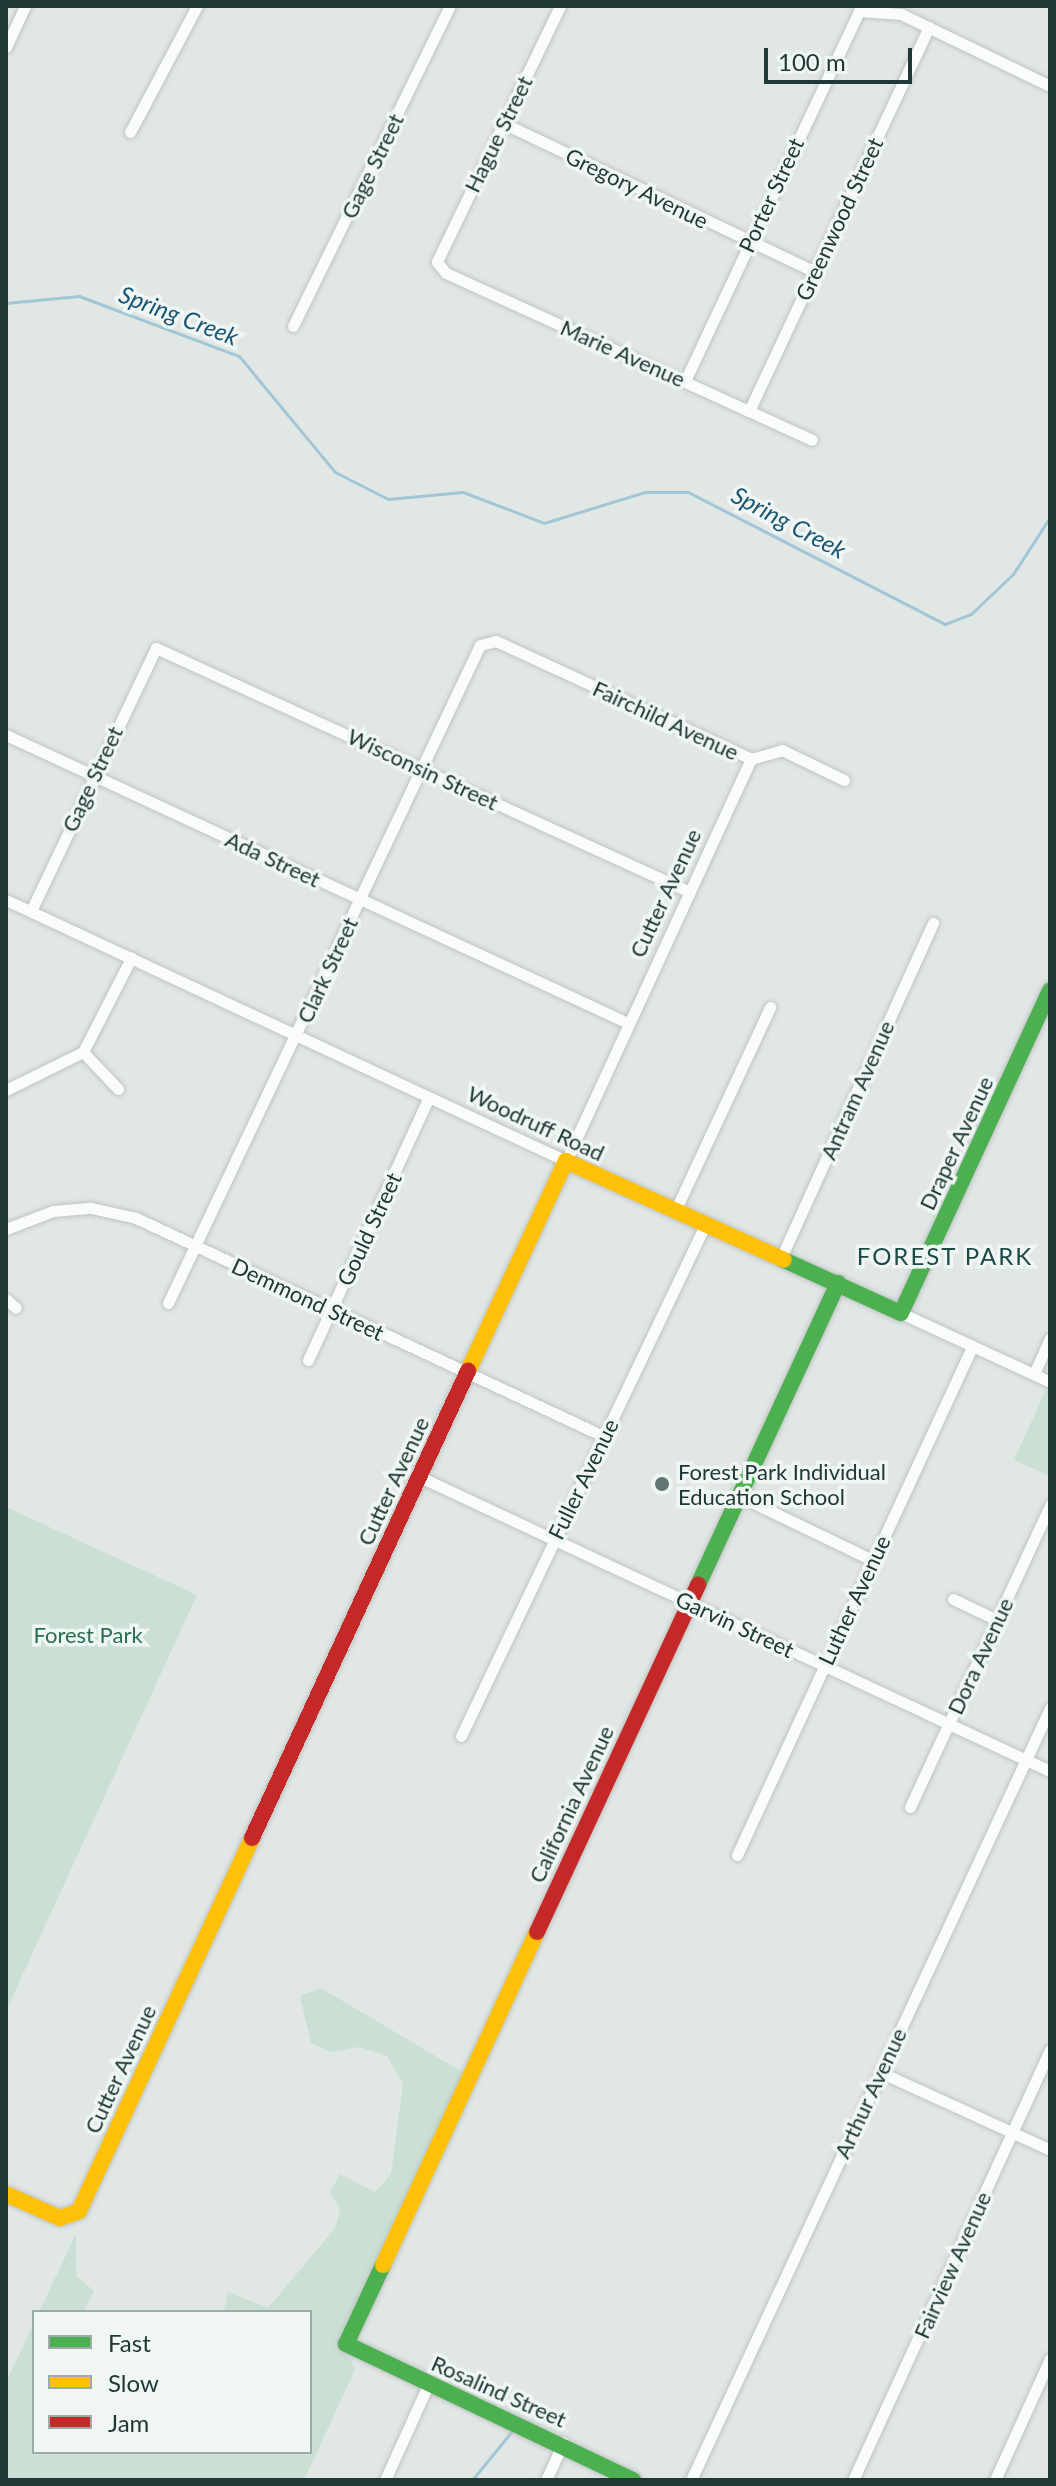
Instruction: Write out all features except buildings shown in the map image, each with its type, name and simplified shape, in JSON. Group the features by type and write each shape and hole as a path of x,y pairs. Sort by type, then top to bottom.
{"street":[{"path":"6,47 25,6"},
{"path":"130,132 197,6"},
{"name":"Gage Street","path":"293,326 450,6"},
{"name":"Hague Street","path":"437,262 560,6"},
{"path":"902,10 929,27 1050,86"},
{"name":"Porter Street","path":"685,381 859,11 902,10"},
{"name":"Greenwood Street","path":"749,411 929,27"},
{"name":"Gregory Avenue","path":"503,123 815,272"},
{"name":"Marie Avenue","path":"437,262 446,273 812,440"},
{"name":"Fairchild Avenue","path":"488,640 751,759 782,750 844,780"},
{"name":"Clark Street","path":"168,1303 297,1036 421,768 488,640"},
{"name":"Gage Street","path":"31,911 156,648"},
{"name":"Wisconsin Street","path":"156,648 690,892"},
{"name":"Ada Street","path":"6,735 628,1023"},
{"name":"Cutter Avenue","path":"6,2194 71,2219 420,1477 751,759"},
{"name":"Woodruff Road","path":"8,905 31,911 566,1161 1050,1382"},
{"name":"Antram Avenue","path":"781,1258 933,923"},
{"path":"6,1090 83,1052 131,958"},
{"name":"Draper Avenue","path":"901,1313 1050,991"},
{"path":"676,1209 770,1007"},
{"path":"83,1052 118,1089"},
{"name":"Gould Street","path":"308,1360 429,1097"},
{"name":"Demmond Street","path":"6,1229 53,1211 91,1208 136,1218 603,1436"},
{"name":"Fuller Avenue","path":"461,1736 706,1223"},
{"name":"California Avenue","path":"346,2344 737,1495 838,1283"},
{"path":"6,1299 16,1308"},
{"path":"1034,1374 1050,1338"},
{"name":"Luther Avenue","path":"737,1855 972,1347"},
{"name":"Garvin Street","path":"420,1477 1050,1771"},
{"path":"737,1495 872,1560"},
{"name":"Dora Avenue","path":"910,1807 1050,1505"},
{"path":"953,1599 997,1620"},
{"name":"Arthur Avenue","path":"691,2480 1050,1708"},
{"name":"Fairview Avenue","path":"853,2480 1050,2050"},
{"path":"880,2072 1050,2150"},
{"name":"Rosalind Street","path":"346,2344 563,2443 633,2480"},
{"path":"995,2480 1050,2359"},
{"path":"385,2480 429,2383"},
{"path":"546,2480 563,2443"}],"green space":[{"path":"1050,1386 1050,1476 1014,1460"},
{"name":"Forest Park","path":"6,1507 197,1595 6,2011"},
{"path":"321,1988 464,2073 343,2336 355,2370 304,2480 6,2480 6,2382 32,2327 32,2454 312,2454 312,2310 224,2310 228,2292 268,2308 336,2227 340,2209 330,2192 340,2174 375,2192 391,2174 403,2084 387,2056 359,2047 331,2052 311,2043 300,1996"},
{"path":"76,2234 76,2276 94,2291 85,2310 40,2310"}],"waterway":[{"name":"Spring Creek","path":"6,303 79,296 239,356 335,472 388,499 463,492 544,523 645,492 688,492 945,624 971,614 1013,574 1050,517"},
{"path":"472,2480 512,2431"}],"traffic: fast":[{"path":"784,1260 901,1313 1050,991"},
{"path":"698,1585 838,1283"},
{"path":"383,2265 346,2344 633,2480"}],"traffic: slow":[{"path":"468,1371 566,1161 784,1260"},
{"path":"6,2194 60,2218 79,2211 252,1838"},
{"path":"383,2265 537,1932"}],"traffic: jam":[{"path":"252,1838 468,1371"},
{"path":"537,1932 698,1585"}],"place":[{"name":"Forest Park Individual Education School","path":"662,1484"}],"district":[{"name":"FOREST PARK","path":"945,1256"}]}
